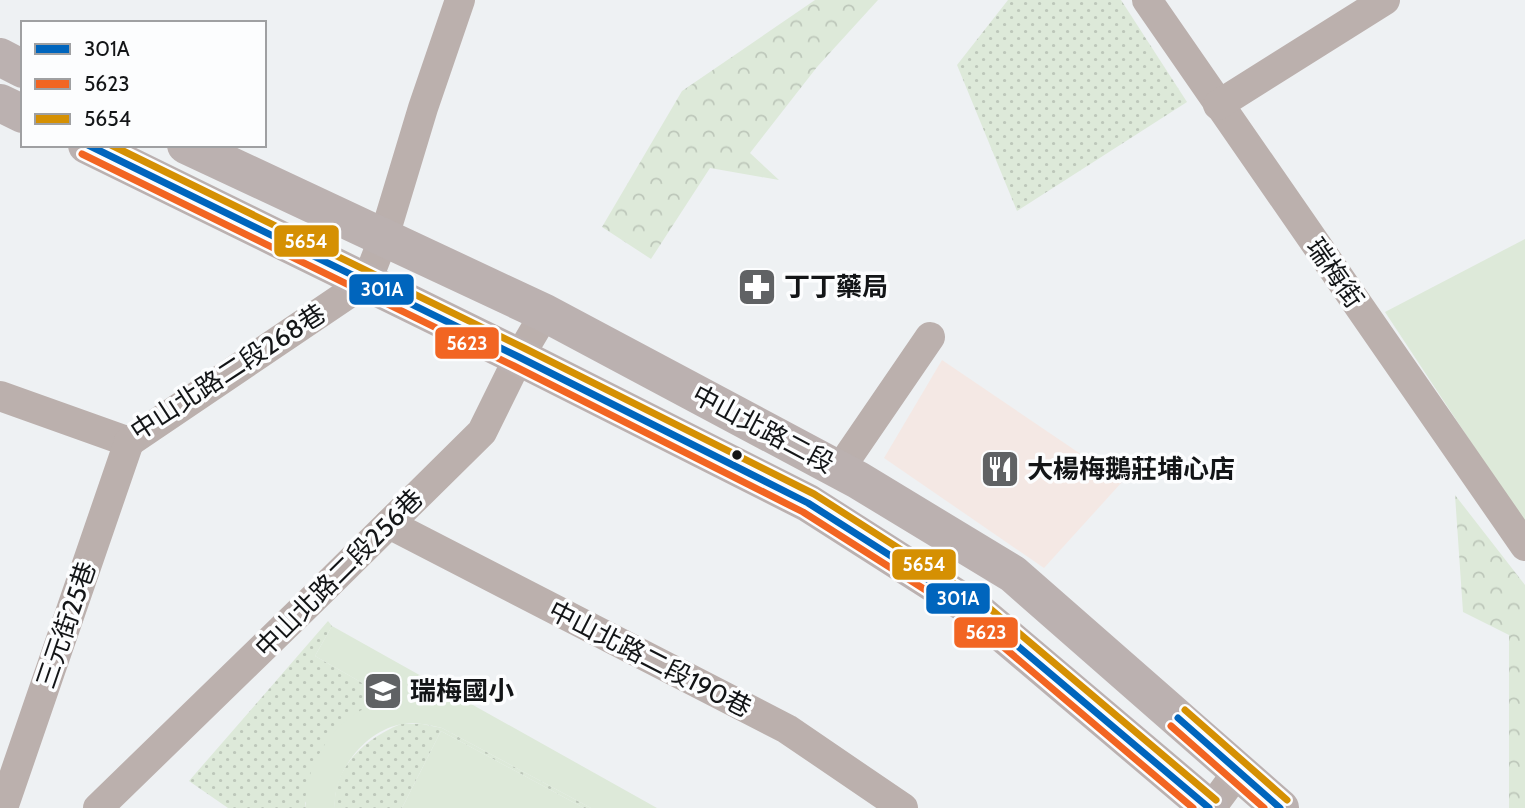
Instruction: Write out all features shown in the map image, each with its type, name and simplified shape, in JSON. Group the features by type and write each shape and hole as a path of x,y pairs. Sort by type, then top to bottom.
{"main road":[{"path":"0,57 21,68"},
{"path":"0,103 21,113"},
{"name":"中山北路二段","path":"91,147 367,281 808,503 974,608 1210,808"},
{"name":"中山北路二段","path":"190,147 545,313 839,470 1013,575 1280,808"}],"street":[{"path":"367,281 384,237 423,108 460,0"},
{"name":"瑞梅街","path":"1147,0 1525,546"},
{"path":"1218,104 1385,0"},
{"name":"中山北路二段268巷","path":"0,396 129,442 367,281"},
{"name":"中山北路二段256巷","path":"98,808 482,432 519,357 545,313"},
{"path":"839,470 930,337"},
{"name":"三元街25巷","path":"3,808 129,442"},
{"name":"中山北路二段190巷","path":"389,524 787,729 903,808"},
{"path":"1210,808 1238,771"}],"shaded area":[{"name":"大楊梅鵝莊埔心店","path":"942,360 1122,482 1044,568 884,458"}],"green space":[{"path":"815,0 878,0 817,67 750,153 779,180 710,168 651,259 602,227 682,91"},
{"path":"1008,0 1121,0 1187,102 1017,211 957,65"},
{"path":"1525,239 1525,524 1385,312"},
{"path":"1455,495 1525,585 1525,808 1509,808 1509,635 1463,612"},
{"path":"328,621 332,626 315,656 396,702 370,706 305,803 306,808 228,808 189,781"},
{"path":"332,626 657,808 591,808 442,728 414,723 390,727 365,743 354,754 339,780 335,808 306,808 308,781 313,767 337,729 362,710 394,701 315,656"},
{"path":"401,724 442,728 591,808 584,808 441,731 402,808 335,808 339,780 345,767 364,746"},
{"path":"441,731 584,808 402,808"}],"transit line":[{"name":"301A","path":"92,147 808,503 974,609 1209,808"},
{"name":"5654","path":"115,147 814,494 981,601 1216,800"},
{"name":"5623","path":"82,154 514,366 803,512 968,617 1193,808"},
{"name":"5654","path":"1185,710 1287,800"},
{"name":"301A","path":"1178,718 1280,808"},
{"name":"5623","path":"1171,726 1264,808"}],"place":[{"name":"丁丁藥局","path":"757,287"},
{"name":"大楊梅鵝莊埔心店","path":"1000,469"},
{"name":"瑞梅國小","path":"383,691"}]}
